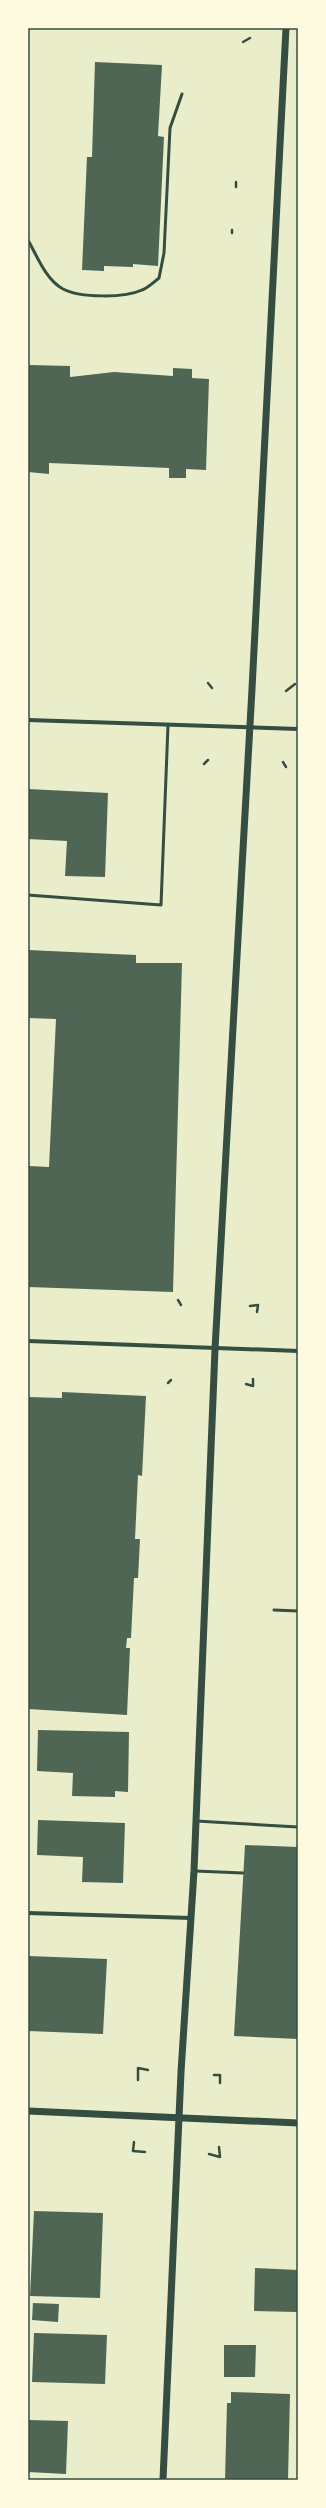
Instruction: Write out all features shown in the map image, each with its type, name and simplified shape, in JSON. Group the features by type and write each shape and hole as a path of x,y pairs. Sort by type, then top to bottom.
{"street":[{"path":"163,2480 180,2117 194,1871 215,1349 250,726 286,28"},
{"path":"28,720 168,725 250,726 298,729"},
{"path":"28,1341 298,1351"},
{"path":"28,1913 191,1918"},
{"path":"28,2111 298,2123"}],"lane":[{"path":"28,240 48,275 63,289 82,294 118,296 142,290 159,278 164,253 170,128 182,94"},
{"path":"28,895 161,905 168,725"},
{"path":"274,1610 298,1611"},
{"path":"196,1821 298,1827"},
{"path":"194,1871 243,1873"}],"path":[{"path":"243,42 250,38"},
{"path":"236,182 236,187"},
{"path":"208,682 212,688"},
{"path":"286,691 295,684"},
{"path":"204,764 208,760"},
{"path":"283,762 286,767"},
{"path":"178,1300 181,1305"},
{"path":"250,1306 258,1305 257,1312"},
{"path":"246,1384 253,1386 253,1379"},
{"path":"168,1383 171,1380"},
{"path":"138,2080 138,2068 148,2070"},
{"path":"214,2075 220,2075 220,2083"},
{"path":"134,2142 133,2151 145,2152"},
{"path":"208,2154 220,2157 219,2147"}],"building":[{"path":"95,62 162,65 158,136 164,137 158,266 133,264 133,267 104,266 104,271 82,270 87,157 92,157"},
{"path":"29,365 70,366 70,377 114,372 173,376 173,368 192,369 192,378 209,379 206,470 186,469 186,478 169,478 169,468 49,463 49,474 28,472"},
{"path":"28,789 108,793 105,877 65,876 67,841 28,839"},
{"path":"28,950 136,955 136,963 182,963 173,1292 28,1287 28,1166 49,1167 56,1019 28,1018"},
{"path":"62,1392 146,1396 142,1476 138,1475 135,1539 140,1539 138,1578 134,1578 131,1638 127,1638 126,1648 130,1648 127,1715 28,1709 28,1397 62,1398"},
{"path":"38,1730 129,1732 128,1792 115,1791 115,1797 72,1796 73,1773 37,1771"},
{"path":"38,1820 125,1823 123,1883 82,1882 83,1857 37,1855"},
{"path":"245,1845 298,1847 298,2039 234,2036"},
{"path":"28,1956 107,1959 103,2034 28,2031"},
{"path":"34,2211 103,2213 100,2298 30,2296"},
{"path":"255,2268 298,2270 297,2312 254,2311"},
{"path":"33,2303 59,2304 58,2322 32,2320"},
{"path":"34,2333 107,2335 105,2384 32,2382"},
{"path":"224,2345 256,2345 255,2377 224,2377"},
{"path":"231,2392 290,2394 288,2480 225,2480 227,2403 231,2403"},
{"path":"28,2420 68,2421 66,2474 28,2472"}]}
